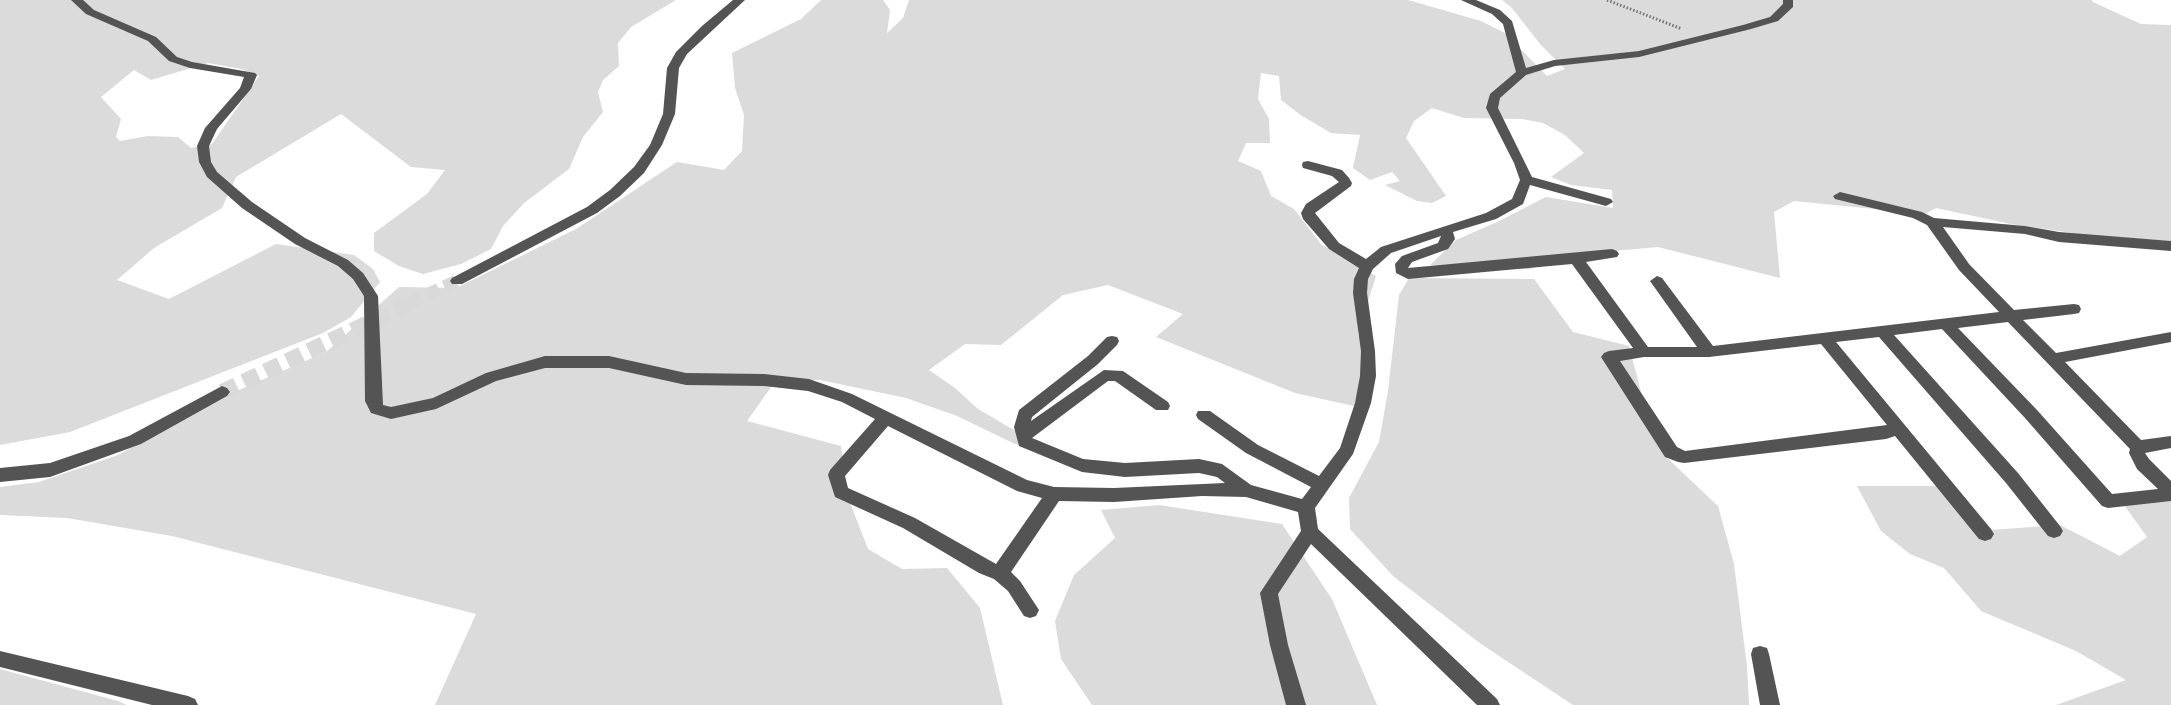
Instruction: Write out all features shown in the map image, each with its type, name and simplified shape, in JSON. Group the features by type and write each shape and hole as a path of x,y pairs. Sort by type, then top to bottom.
{"street":[{"path":"76,0 90,12 153,39 173,59 190,65 251,75 245,89 211,128 203,146 205,162 212,174 247,205 300,241 343,263 358,276 371,296 373,401 377,409 391,413 436,403 491,376 545,362 609,362 686,379 764,380 809,386 847,398 1023,486 1054,494 1114,495 1202,489 1246,490 1306,507"},
{"path":"457,282 592,210 615,193 639,170 656,146 669,114 673,68 682,51 740,0"},
{"path":"1466,0 1496,12 1508,23 1522,73"},
{"path":"1490,705 1310,532 1306,507 1347,450 1363,403 1368,376 1368,351 1360,293 1361,279 1367,266 1386,250 1491,216 1518,201 1526,180 1520,163 1492,108 1494,97 1522,73 1554,63 1639,54 1774,19 1789,5 1788,0"},
{"path":"1308,165 1337,173 1346,183 1311,207 1308,213 1310,219 1334,246 1367,266"},
{"path":"1526,180 1606,202"},
{"path":"1840,196 1917,215 1932,222 2025,230 2059,237 2171,246"},
{"path":"1932,222 1964,267 2138,447"},
{"path":"1446,230 1448,240 1443,246 1407,259 1402,264 1401,270 1408,274 1612,254"},
{"path":"1576,259 1644,352"},
{"path":"1657,280 1709,352"},
{"path":"1897,427 1886,433 1684,457 1671,452 1609,357 1644,352 1709,352 2074,309"},
{"path":"1946,324 2031,414 2108,501 2171,492"},
{"path":"1883,332 2012,478 2055,531"},
{"path":"2051,359 2171,337"},
{"path":"1825,339 1985,534"},
{"path":"1112,341 1093,360 1025,414 1022,427 1025,442 1082,465 1125,470 1199,466 1222,471 1246,490"},
{"path":"1024,435 1104,376 1118,375 1162,406"},
{"path":"0,475 50,470 135,440 222,392"},
{"path":"1204,415 1252,449 1322,485"},
{"path":"886,418 836,475 841,492 909,523 985,568 1000,573 1014,586 1030,610"},
{"path":"2138,447 2171,442"},
{"path":"2138,447 2137,453 2143,464 2171,492"},
{"path":"1000,573 1054,494"},
{"path":"1296,705 1279,645 1269,593 1310,532"},
{"path":"1760,654 1770,705"},
{"path":"0,659 188,705"}],"path":[{"path":"1607,0 1690,32 1700,39"}],"shaded area":[{"path":"0,0 676,0 631,27 618,43 619,66 603,80 598,92 603,112 583,137 569,169 524,203 503,226 491,249 461,264 423,274 399,266 374,251 374,233 427,194 445,170 411,167 341,114 236,177 222,208 154,248 117,280 169,299 276,244 354,255 373,269 380,282 351,317 323,333 70,432 0,445","holes":["208,63 241,69 259,76 212,144 191,148 178,137 148,136 120,141 116,137 121,119 101,97 134,70 151,80"]},
{"path":"821,0 883,0 890,10 887,33 903,18 909,0 1408,0 1481,21 1505,33 1547,76 1565,69 1540,44 1512,8 1502,0 2092,0 2141,24 2171,25 2171,241 2086,235 2011,224 1936,208 1925,214 1794,201 1774,212 1780,278 1658,247 1613,251 1554,261 1530,269 1430,265 1456,240 1546,197 1613,208 1612,190 1571,185 1551,177 1584,153 1565,135 1543,123 1522,119 1464,118 1432,108 1414,121 1406,138 1446,196 1432,203 1417,201 1385,185 1400,181 1392,172 1370,180 1353,168 1360,135 1331,133 1302,116 1281,100 1279,76 1261,73 1258,99 1269,119 1270,143 1246,143 1238,161 1261,171 1271,196 1294,209 1321,244 1376,276 1358,333 1371,383 1354,406 1295,393 1156,337 1183,314 1108,285 1063,295 1001,345 965,344 929,370 955,388 978,409 1055,454 1015,444 957,416 906,398 820,380 776,380 747,421 841,446 847,495 868,549 902,569 947,568 980,608 1003,705 435,705 476,614 172,536 67,518 0,515 0,487 39,482 118,455 223,397 326,352 399,287 456,288 576,229 677,162 724,170 742,151 744,115 735,88 732,53 801,19"},
{"path":"1409,278 1534,279 1573,332 1629,346 1648,419 1665,456 1718,506 1734,564 1747,666 1749,705 1573,705 1481,644 1393,576 1350,529 1349,498 1379,442 1388,391 1399,295"},
{"path":"1857,486 1946,486 1990,530 2060,525 2120,556 2147,537 2122,502 2171,498 2171,705 2056,705 2126,680 2076,651 1981,611 1944,568 1910,554 1881,531"},
{"path":"1159,505 1282,524 1332,599 1377,705 1092,705 1061,659 1055,621 1074,575 1115,538 1101,510"},
{"path":"0,669 118,701 127,705 0,705"}],"tunnel":[{"path":"410,303 457,281"},
{"path":"222,392 413,302"}]}
